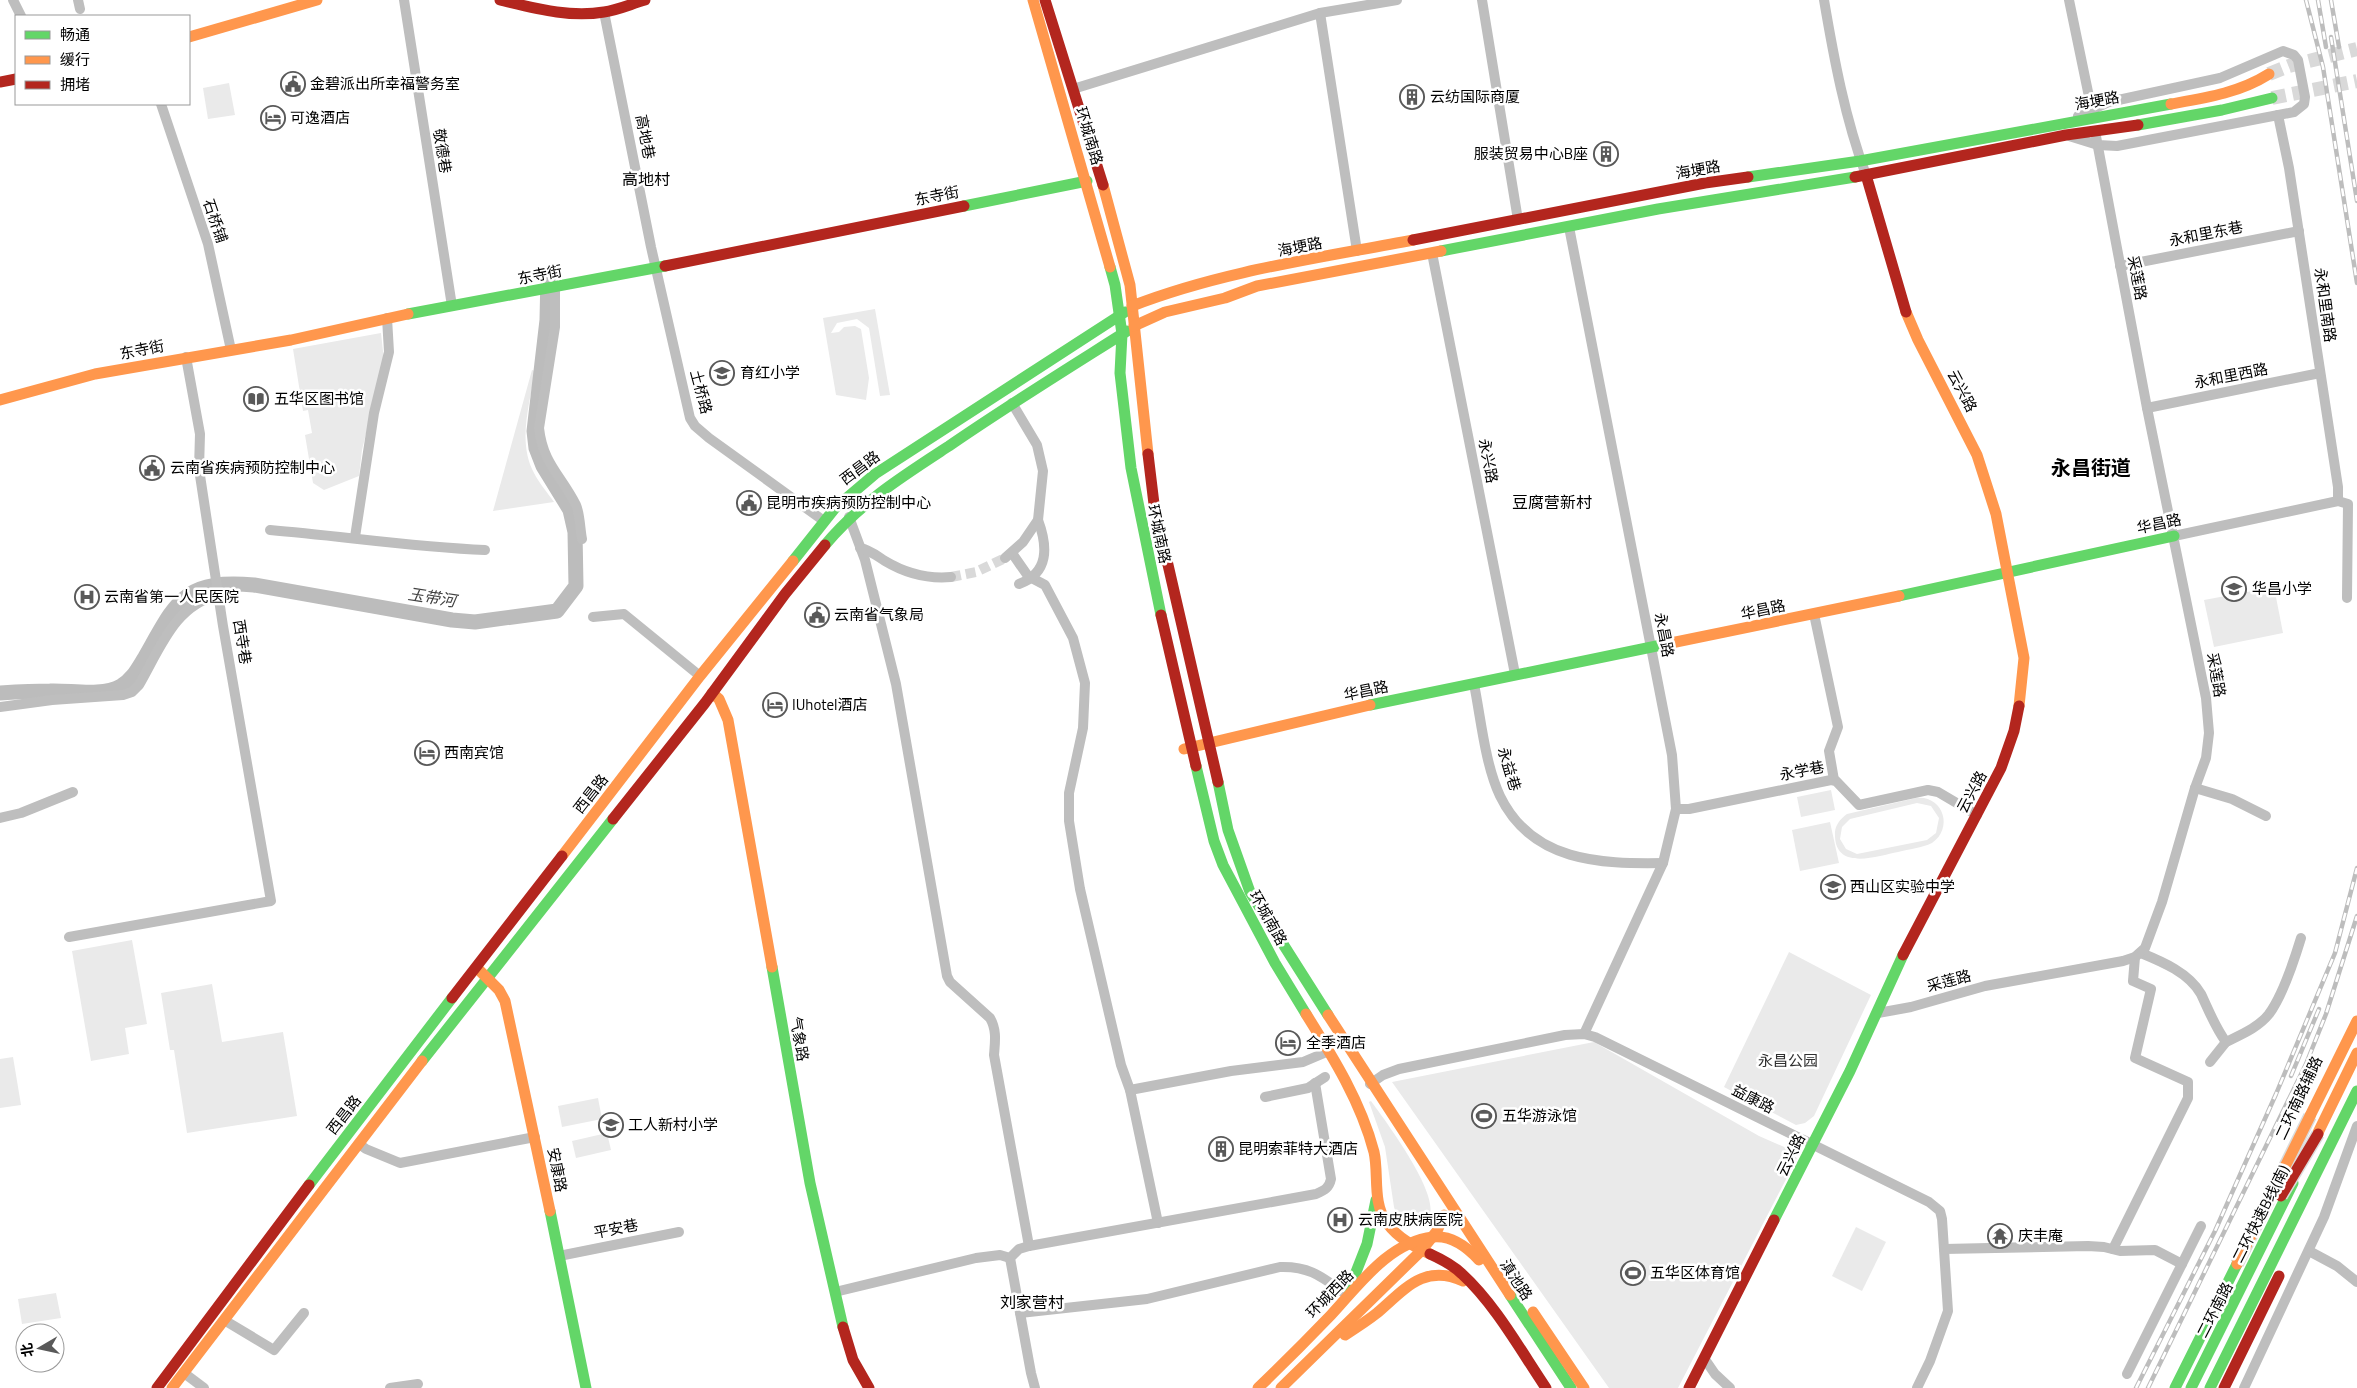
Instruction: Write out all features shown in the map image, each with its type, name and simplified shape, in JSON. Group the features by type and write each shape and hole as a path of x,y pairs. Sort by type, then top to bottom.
{"main road":[{"path":"190,37 317,0"},
{"path":"500,0 538,9 576,14 604,12 645,0"},
{"name":"环城南路","path":"1033,0 1116,285 1122,334 1120,373 1131,468 1188,748 1214,841 1223,865 1275,963 1329,1051"},
{"name":"环城南路","path":"1046,0 1113,218 1130,285 1154,504 1228,830 1250,892 1370,1084"},
{"name":"海埂路","path":"1132,306 1167,292 1230,275 1705,184 1860,161 2064,122 2092,114 2235,91 2253,84 2269,74"},
{"path":"0,82 15,79"},
{"name":"海埂路","path":"1134,326 1156,314 1222,298 1257,286 1722,197 1866,175 2066,135 2184,117 2272,98"},
{"name":"云兴路","path":"1689,1388 1878,1013 1891,979 2001,768 2014,731 2022,694 2024,658 1996,514 1986,481 1963,426 1918,340 1903,304 1866,175"},
{"name":"东寺街","path":"0,400 64,380 359,326 387,318 554,288 1086,181"},
{"name":"西昌路","path":"157,1388 324,1165 700,676 824,521 851,492 875,474 1132,306"},
{"name":"西昌路","path":"172,1388 487,977 712,693 785,594 849,517 872,497 1012,403 1134,326"},
{"name":"华昌路","path":"1188,748 1515,674 1814,614 2174,536"},
{"name":"气象路","path":"712,693 719,699 728,720 810,1183 835,1292 856,1367 869,1388"},
{"name":"安康路","path":"476,968 499,990 505,1002 535,1137 586,1388"},
{"path":"2176,1388 2357,1021"},
{"path":"1329,1051 1350,1089 1366,1126 1374,1153 1380,1207 1391,1228 1421,1251 1454,1266 1479,1292 1546,1388"},
{"name":"二环快速B线(南)","path":"2192,1388 2357,1053"},
{"name":"二环南路","path":"2192,1388 2357,1058"},
{"path":"1370,1084 1437,1187 1487,1274 1512,1287 1533,1312"},
{"name":"二环南路","path":"2208,1388 2357,1085"},
{"path":"2208,1388 2357,1091"},
{"path":"2266,1237 2283,1192 2293,1155 2310,1116"},
{"path":"2318,1196 2343,1120"},
{"path":"2236,1264 2318,1134"},
{"path":"1339,1306 1347,1295 1370,1234 1376,1205 1378,1180"},
{"path":"1281,1388 1433,1237 1444,1215 1444,1202 1437,1187"},
{"path":"1391,1228 1402,1235 1419,1237 1435,1230 1444,1215"},
{"name":"环城西路","path":"1258,1388 1377,1267 1410,1244 1433,1237 1454,1240 1474,1250"},
{"path":"1474,1250 1507,1280 1533,1312 1584,1388"},
{"path":"2224,1388 2285,1265"},
{"path":"1315,1355 1368,1320 1407,1287 1421,1278 1434,1273 1447,1274 1460,1279 1477,1292 1491,1308"},
{"name":"滇池路","path":"1479,1292 1477,1282 1487,1274 1571,1388"}],"street":[{"path":"13,0 20,15"},
{"name":"敬德巷","path":"404,0 452,306"},
{"path":"1073,90 1320,14 1397,0"},
{"path":"1482,0 1518,220"},
{"path":"1824,0 1834,62 1849,126 1866,175"},
{"path":"2066,135 2098,145 2117,146 2278,115 2300,108 2304,104 2305,97 2298,60 2294,55 2283,51 2220,78 2109,102 2092,114 2069,0"},
{"name":"高地巷","path":"604,12 656,268"},
{"path":"1320,14 1357,251"},
{"name":"石桥铺","path":"161,105 179,163 208,244 231,350"},
{"name":"永和里南路","path":"2278,115 2290,168 2338,487 2343,502 2347,598"},
{"name":"采莲路","path":"1878,1013 1911,1007 1985,986 2138,955 2162,902 2195,788 2206,758 2209,733 2207,706 2147,408 2095,131"},
{"name":"永昌路","path":"1569,227 1672,755 1676,809 1663,863 1584,1034"},
{"name":"永和里东巷","path":"2120,266 2299,231"},
{"name":"永兴路","path":"1432,253 1515,674"},
{"name":"土桥路","path":"656,268 690,418 695,426 824,521"},
{"path":"554,288 555,327 540,411 541,445 547,461 577,506 582,539"},
{"path":"355,537 374,413 389,352 387,318"},
{"name":"西寺巷","path":"69,937 271,901 199,469 200,434 186,357"},
{"name":"永和里西路","path":"2147,408 2320,373"},
{"path":"1012,403 1037,444 1043,471 1038,520 1044,542 1042,565 1038,573 1030,580 1019,584"},
{"name":"华昌路","path":"2174,536 2343,502"},
{"path":"849,517 860,548 898,694 911,780 947,976 950,982 990,1018 994,1025 994,1055 1029,1246"},
{"path":"1038,520 1023,542 1008,555 1028,576 1045,585 1073,638 1085,683 1083,728 1069,793 1069,821 1082,898 1121,1066 1130,1090 1158,1223"},
{"path":"270,530 355,537 436,548 485,550"},
{"path":"860,548 867,549 892,565 913,573 935,577 951,577"},
{"path":"0,707 52,700 123,695 132,692 139,685 175,621 198,602 219,595"},
{"path":"593,617 624,614 700,676"},
{"path":"1814,614 1838,727 1829,751 1834,780"},
{"name":"永益巷","path":"1474,684 1491,765 1500,795 1511,815 1527,832 1551,848 1582,859 1628,864 1663,863"},
{"name":"永学巷","path":"1676,809 1689,809 1834,780 1859,805 1928,790 1938,792 1977,815"},
{"path":"2195,788 2232,799 2266,816"},
{"path":"0,818 21,813 73,792"},
{"path":"2210,1062 2226,1042 2253,1028 2268,1015 2302,938"},
{"path":"2113,1249 2188,1098 2188,1082 2135,1058 2151,989 2133,981 2138,955 2161,962 2188,978 2200,993 2214,1025 2226,1042"},
{"name":"二环南路辅路","path":"2176,1388 2357,1010"},
{"name":"益康路","path":"1370,1084 1383,1075 1399,1069 1565,1035 1584,1034 1596,1037 1936,1206 1940,1211 1948,1311 1930,1360 1917,1388"},
{"path":"1130,1090 1231,1070 1303,1062 1329,1051"},
{"path":"1265,1097 1308,1088 1325,1077"},
{"path":"1010,1258 1019,1249 1029,1246 1316,1194 1330,1186 1331,1179 1315,1083"},
{"path":"2244,1388 2309,1251 2333,1195 2357,1126"},
{"path":"360,1144 366,1149 400,1163 535,1137"},
{"path":"2127,1374 2201,1226"},
{"name":"平安巷","path":"559,1256 679,1232"},
{"path":"1944,1249 2088,1246 2113,1249 2155,1250 2182,1264"},
{"path":"2309,1251 2337,1266 2357,1282"},
{"path":"835,1292 976,1258 1000,1255 1010,1258"},
{"path":"1010,1258 1035,1388"},
{"path":"1020,1313 1147,1299 1280,1266 1298,1266 1307,1269 1347,1295"},
{"path":"224,1320 274,1350 304,1313"},
{"path":"1704,1358 1715,1374 1730,1388"},
{"path":"184,1373 204,1388"},
{"path":"390,1388 418,1384"}],"green space":[{"path":"229,83 235,115 208,119 203,88"},
{"path":"875,309 890,395 880,396 869,328 857,319 837,323 831,333 839,332 844,327 855,326 861,329 869,378 866,400 836,395 823,318"},
{"path":"381,333 384,360 362,450 359,476 324,490 313,483 305,435 312,433 308,410 303,411 293,349"},
{"path":"532,370 535,371 526,422 526,448 534,473 554,502 493,511"},
{"path":"2274,587 2283,633 2214,647 2204,600"},
{"path":"1831,790 1835,810 1801,817 1797,797"},
{"path":"1916,798 1925,798 1939,807 1944,821 1939,837 1932,843 1880,856 1859,859 1842,854 1837,847 1835,829 1847,814","holes":["1917,803 1931,806 1939,818 1936,833 1927,840 1857,854 1846,849 1840,839 1842,827 1850,819"]},
{"path":"1830,822 1839,863 1800,871 1792,830"},
{"path":"132,940 147,1024 125,1028 129,1054 91,1061 72,951"},
{"name":"永昌公园","path":"1789,952 1871,995 1814,1116 1805,1123 1796,1125 1724,1087"},
{"path":"212,984 222,1042 283,1032 297,1116 187,1133 174,1050 170,1050 161,993"},
{"name":"五华区体育馆","path":"1594,1042 1759,1136 1791,1150 1789,1153 1797,1158 1678,1388 1609,1388 1392,1082"},
{"path":"13,1057 21,1105 0,1108 0,1059"},
{"path":"598,1098 602,1119 562,1127 558,1106"},
{"path":"1371,1101 1404,1149 1427,1193 1431,1211 1426,1223 1409,1226 1397,1216 1385,1147 1369,1102"},
{"path":"607,1133 611,1150 576,1158 572,1141"},
{"path":"1856,1227 1886,1242 1862,1291 1832,1276"},
{"path":"56,1293 61,1318 22,1323 18,1299"}],"waterway":[{"name":"玉带河","path":"0,693 44,691 95,692 121,686 135,673 175,608 197,590 212,586 230,584 254,585 452,620 475,622 557,611 576,586 575,532 570,510 543,466 536,448 534,431 547,320 548,275"}],"tunnel":[{"path":"2269,74 2289,66 2357,49"},
{"path":"2272,98 2357,81"},
{"path":"951,577 976,572 1005,558"}],"railway":[{"path":"2306,0 2323,67 2357,283"},
{"path":"2318,0 2326,47"},
{"path":"2331,0 2339,47"},
{"path":"2331,37 2357,201"},
{"path":"2136,1388 2215,1231 2276,1094 2335,953 2357,868"},
{"path":"2148,1388 2306,1064 2326,1014 2357,916"},
{"path":"2291,1076 2319,1009"}],"traffic: fast":[{"path":"2138,125 2222,110 2272,98"},
{"path":"1748,177 1860,161 2171,104"},
{"path":"1441,251 1658,209 1855,177"},
{"path":"964,206 1087,181"},
{"path":"408,314 665,266"},
{"path":"1110,267 1115,285 1122,334 1120,373 1131,468 1161,615"},
{"path":"793,561 835,508 875,474 1125,312"},
{"path":"825,545 853,516 899,479 1127,331"},
{"path":"1899,596 2174,536"},
{"path":"1370,705 1671,643"},
{"path":"1196,766 1214,841 1223,865 1275,963 1306,1014"},
{"path":"1218,782 1228,830 1250,892 1328,1015"},
{"path":"422,1061 613,819"},
{"path":"1774,1220 1850,1071 1903,955"},
{"path":"772,967 810,1183 843,1327"},
{"path":"309,1185 452,998"},
{"path":"2210,1388 2357,1091"},
{"path":"2191,1388 2293,1183"},
{"path":"1349,1290 1367,1244 1376,1200"},
{"path":"550,1211 586,1388"},
{"path":"2175,1388 2237,1264"},
{"path":"1510,1295 1571,1388"}],"traffic: slow":[{"path":"190,37 317,0"},
{"path":"1033,0 1110,267"},
{"path":"2171,104 2234,90 2269,74"},
{"path":"1103,185 1130,285 1148,454"},
{"path":"1132,306 1201,283 1236,274 1413,240"},
{"path":"1134,326 1165,312 1225,298 1257,286 1441,251"},
{"path":"1906,312 1918,340 1977,455 1996,514 2024,658 2019,706"},
{"path":"0,400 95,374 291,340 408,314"},
{"path":"562,856 700,676 793,561"},
{"path":"1671,643 1899,596"},
{"path":"712,693 719,699 728,720 772,967"},
{"path":"1184,749 1370,705"},
{"path":"479,970 499,990 505,1001 550,1211"},
{"path":"1306,1014 1336,1063 1362,1115 1374,1152 1379,1207 1382,1215 1391,1228 1401,1237 1430,1254"},
{"path":"1328,1015 1510,1295"},
{"path":"2303,1130 2357,1021"},
{"path":"2311,1147 2357,1053"},
{"path":"172,1388 422,1061"},
{"path":"2237,1264 2310,1116"},
{"path":"1281,1388 1421,1251 1437,1231 1444,1215"},
{"path":"1258,1388 1322,1324 1364,1278 1402,1247 1433,1237 1447,1238 1464,1246 1479,1260"},
{"path":"1345,1335 1373,1316 1406,1288 1426,1277 1437,1275 1449,1276 1463,1281"},
{"path":"1533,1312 1584,1388"}],"traffic: jam":[{"path":"500,0 552,11 578,14 609,11 645,0"},
{"path":"1045,0 1103,185"},
{"path":"0,82 15,79"},
{"path":"1855,177 2066,135 2138,125"},
{"path":"1866,175 1906,312"},
{"path":"1413,240 1705,183 1748,177"},
{"path":"665,266 964,206"},
{"path":"1148,454 1154,504 1218,782"},
{"path":"613,819 705,703 785,594 825,545"},
{"path":"1161,615 1196,766"},
{"path":"1903,955 2001,768 2014,731 2019,706"},
{"path":"452,998 562,856"},
{"path":"2281,1196 2318,1134"},
{"path":"157,1388 309,1185"},
{"path":"1689,1388 1774,1220"},
{"path":"1430,1254 1455,1268 1486,1299 1546,1388"},
{"path":"2224,1388 2279,1276"},
{"path":"843,1327 853,1360 869,1388"}],"place":[{"name":"金碧派出所幸福警务室","path":"293,84"},
{"name":"云纺国际商厦","path":"1412,97"},
{"name":"可逸酒店","path":"273,118"},
{"name":"服装贸易中心B座","path":"1606,154"},
{"name":"育红小学","path":"722,373"},
{"name":"五华区图书馆","path":"256,399"},
{"name":"云南省疾病预防控制中心","path":"152,468"},
{"name":"昆明市疾病预防控制中心","path":"749,503"},
{"name":"华昌小学","path":"2234,589"},
{"name":"云南省第一人民医院","path":"87,597"},
{"name":"云南省气象局","path":"817,615"},
{"name":"IUhotel酒店","path":"775,705"},
{"name":"西南宾馆","path":"427,753"},
{"name":"西山区实验中学","path":"1833,887"},
{"name":"全季酒店","path":"1288,1043"},
{"name":"五华游泳馆","path":"1484,1116"},
{"name":"工人新村小学","path":"611,1125"},
{"name":"昆明索菲特大酒店","path":"1221,1149"},
{"name":"云南皮肤病医院","path":"1340,1220"},
{"name":"庆丰庵","path":"2000,1236"},
{"name":"五华区体育馆","path":"1633,1273"}],"district":[{"name":"高地村","path":"646,179"},
{"name":"永昌街道","path":"2091,468"},
{"name":"豆腐营新村","path":"1552,502"},
{"name":"刘家营村","path":"1032,1302"}]}
